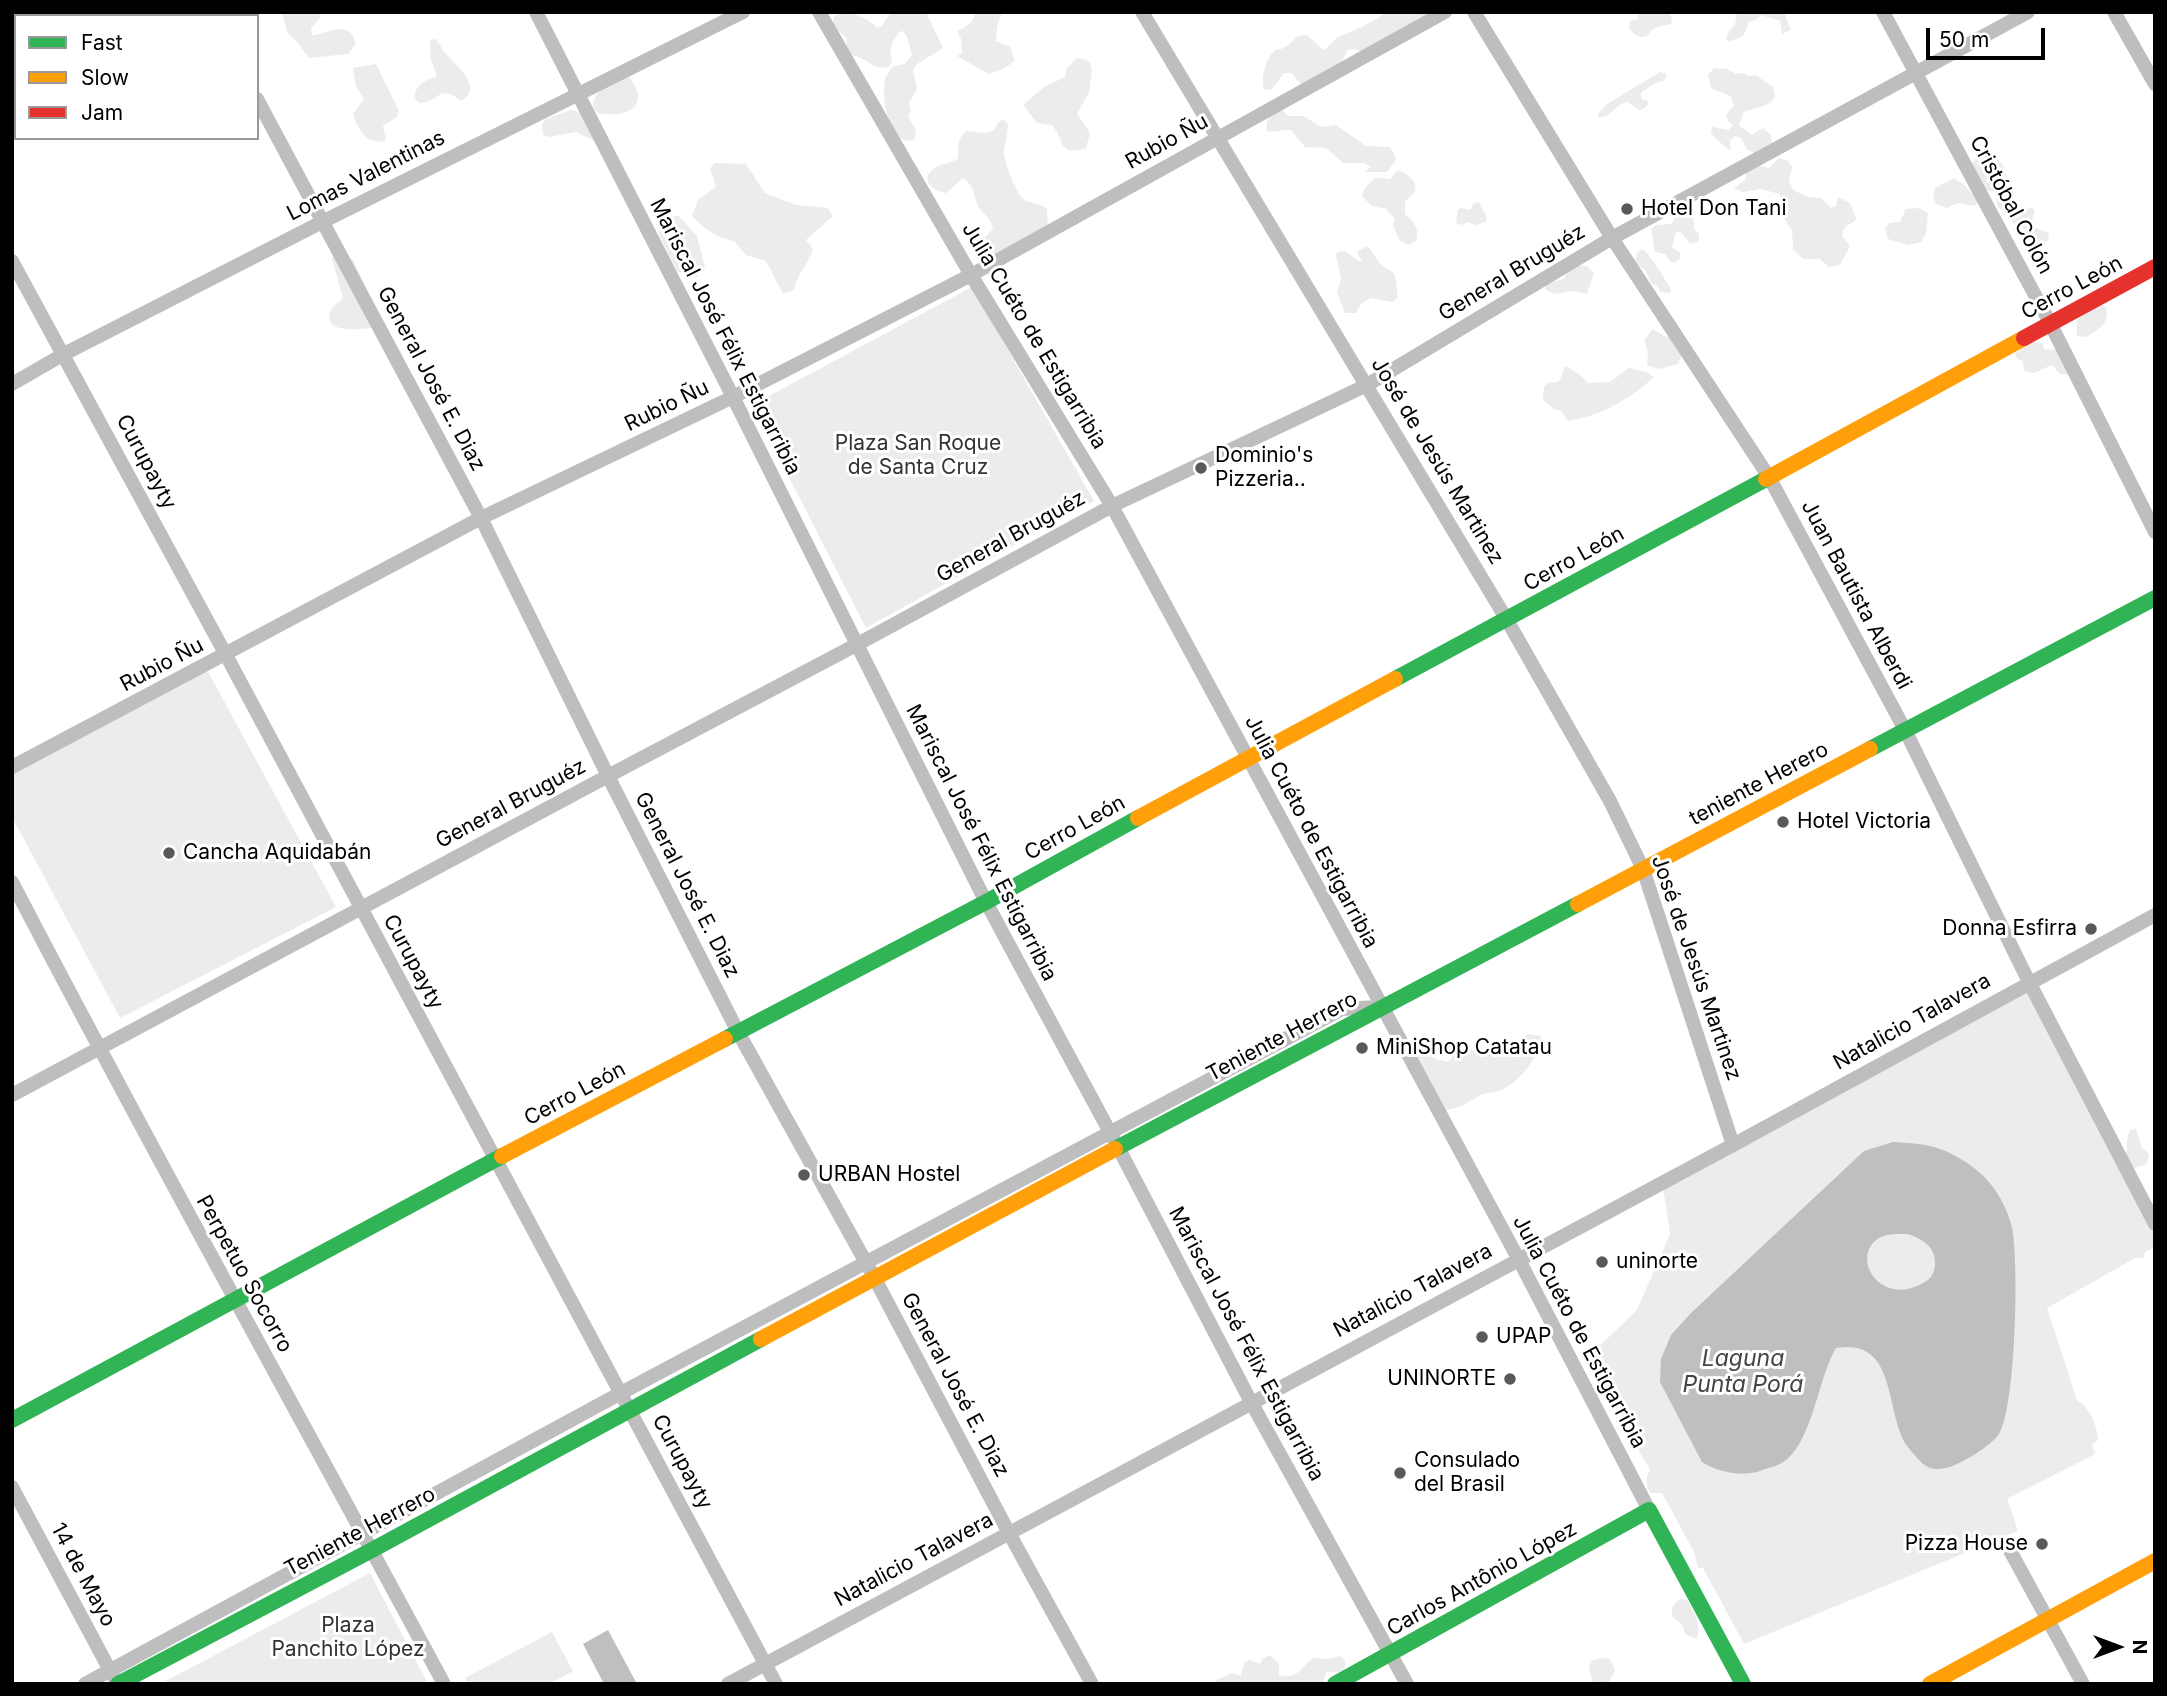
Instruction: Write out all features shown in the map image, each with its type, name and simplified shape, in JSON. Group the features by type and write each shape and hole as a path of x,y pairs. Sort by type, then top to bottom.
{"street":[{"path":"12,15 18,12"},
{"name":"Mariscal José Félix Estigarribia","path":"536,12 986,902 1251,1402 1406,1684"},
{"name":"Lomas Valentinas","path":"12,384 64,354 324,220 743,12"},
{"name":"Julia Cuéto de Estigarribia","path":"819,12 971,275 1111,506 1518,1258 1743,1684"},
{"name":"José de Jesús Martinez","path":"1142,12 1507,620 1609,801 1643,869 1733,1145"},
{"name":"Rubio Ñu","path":"12,767 481,518 733,397 971,275 1445,12"},
{"name":"Juan Bautista Alberdi","path":"1474,12 1612,238 1769,477 1905,730 2029,982 2155,1224"},
{"name":"Cristóbal Colón","path":"1883,12 2050,323 2155,531"},
{"name":"General Bruguéz","path":"12,1096 1111,506 1367,384 1612,238 2028,12"},
{"path":"2114,12 2155,83"},
{"name":"General José E. Diaz","path":"259,103 481,518 738,1032 866,1262 1092,1684"},
{"name":"Curupayty","path":"12,261 226,655 776,1684"},
{"name":"Cerro León","path":"12,1420 496,1159 986,902 1247,757 1507,620 2155,267"},
{"name":"teniente Herero","path":"1382,1007 2155,598"},
{"name":"Perpetuo Socorro","path":"12,882 234,1301 444,1684"},
{"name":"Natalicio Talavera","path":"728,1684 1733,1145 2155,915"},
{"name":"Teniente Herrero","path":"115,1679 236,1603 996,1192 1342,1009 1382,1007"},
{"name":"Teniente Herrero","path":"85,1684 115,1679 243,1618 1382,1007"},
{"path":"996,1192 1005,1208"},
{"path":"739,1330 747,1346"},
{"path":"488,1465 497,1482"},
{"name":"14 de Mayo","path":"12,1487 115,1679"},
{"name":"Carlos Antônio López","path":"1335,1684 1649,1510"},
{"path":"2008,1547 2083,1684"},
{"path":"1930,1684 2155,1561"},
{"path":"236,1603 243,1618"}],"green space":[{"path":"282,12 321,12 320,18 311,28 312,35 343,29 353,36 356,44 348,54 309,58 287,32"},
{"path":"840,12 855,14 881,27 891,12 926,12 943,48 917,64 913,70 917,89 909,103 911,110 908,117 916,130 914,140 905,140 892,128 884,94 886,76 893,66 905,64 912,55 907,37 903,31 899,32 891,46 892,61 889,67 876,67 848,53 846,38 834,25 834,17"},
{"path":"975,12 1002,12 996,41 1010,47 1015,61 989,74 957,56 962,53 961,39 957,31 972,21"},
{"path":"1385,12 1429,12 1433,17 1361,52 1348,50 1341,63 1308,82 1301,84 1291,73 1284,73 1271,90 1264,89 1264,69 1276,49 1287,46 1299,36 1307,35 1323,50 1338,37 1371,22"},
{"path":"1637,12 1668,12 1672,18 1671,24 1655,28 1647,36 1638,36 1629,27 1630,21 1638,19"},
{"path":"1737,12 1784,12 1791,30 1782,34 1780,21 1761,15 1748,23 1742,36 1729,41 1726,39 1728,32 1735,25"},
{"path":"436,39 469,83 468,96 461,101 443,93 426,102 419,103 415,98 419,86 437,76 431,60 430,40"},
{"path":"1077,58 1090,63 1092,71 1089,92 1077,114 1090,133 1086,148 1071,150 1066,149 1052,125 1037,123 1023,105 1044,87 1065,77 1066,69"},
{"path":"376,64 399,111 397,117 383,126 386,140 380,142 366,136 353,114 364,99 356,86 353,68"},
{"path":"1714,68 1727,69 1736,74 1755,75 1773,87 1775,97 1772,101 1744,112 1739,125 1752,135 1763,128 1771,135 1772,146 1756,154 1747,149 1741,138 1735,136 1730,141 1731,151 1711,133 1712,127 1728,130 1733,126 1726,115 1734,105 1730,96 1711,88 1708,75"},
{"path":"1660,72 1666,74 1665,80 1641,93 1641,99 1649,103 1645,108 1639,110 1628,102 1599,118 1598,114 1607,104"},
{"path":"627,74 638,94 634,107 619,114 597,113 593,107 600,90"},
{"path":"571,110 591,115 601,144 576,132 549,137 543,135 542,124 546,119"},
{"path":"1283,110 1288,116 1303,116 1322,127 1336,125 1366,146 1389,147 1396,160 1387,172 1365,172 1371,167 1364,163 1343,163 1326,148 1305,147 1291,130 1267,131 1270,117"},
{"path":"1003,119 1008,124 1004,152 1010,175 1022,198 1047,209 1048,232 993,257 986,255 976,246 993,229 990,220 980,209 970,185 963,178 946,193 937,191 930,185 928,178 935,167 958,158 958,146 966,131 987,133 994,130"},
{"path":"1991,155 2004,167 2009,197 2013,204 2019,210 2035,210 2031,223 2049,233 2048,240 2043,244 2033,244 2025,229 2010,221 2007,212 1998,208 1995,192 1981,189 1970,168 1975,159"},
{"path":"1779,158 1788,161 1792,167 1789,181 1793,190 1808,197 1821,198 1831,208 1836,206 1838,197 1850,203 1856,218 1843,233 1842,236 1850,246 1840,265 1829,267 1820,259 1804,259 1793,250 1792,230 1783,217 1780,194 1760,189 1743,192 1734,188 1745,180 1747,170 1756,165 1769,168"},
{"path":"715,163 746,164 765,193 796,205 828,208 833,216 806,240 813,249 794,290 783,294 766,261 746,255 734,241 711,232 692,216 698,200 716,187 710,168"},
{"path":"1398,170 1405,173 1416,185 1414,193 1405,202 1405,214 1417,229 1416,241 1409,245 1400,241 1393,226 1395,219 1386,209 1372,206 1362,196 1364,189 1375,178 1390,179"},
{"path":"1954,178 1978,200 1975,206 1958,203 1947,208 1936,204 1933,195 1935,188"},
{"path":"1479,202 1487,218 1485,222 1475,225 1468,222 1462,225 1456,223 1458,210 1470,210 1473,204"},
{"path":"1684,207 1693,212 1694,229 1699,234 1699,241 1690,244 1682,233 1676,231 1672,248 1680,252 1680,259 1671,262 1665,254 1655,252 1651,229 1656,225 1672,224 1677,209"},
{"path":"1919,208 1928,213 1926,234 1921,242 1908,245 1888,239 1885,229 1889,223 1900,222 1906,209"},
{"path":"678,215 697,236 705,267 696,278 677,271 659,235 660,222"},
{"path":"1368,246 1380,264 1395,274 1398,298 1392,302 1371,298 1361,304 1356,313 1345,313 1337,292 1341,278 1337,252 1345,251 1360,262 1362,261 1358,251"},
{"path":"1642,249 1658,268 1671,289 1670,293 1661,292 1652,284 1645,270 1635,263 1637,253"},
{"path":"343,251 353,260 380,317 373,327 343,329 336,327 329,318 333,307 343,298 332,259 336,253"},
{"path":"1576,266 1587,266 1594,273 1587,294 1573,291 1554,294 1546,290 1545,284 1564,279 1567,272"},
{"name":"Plaza San Roque de Santa Cruz","path":"972,287 1094,501 866,628 752,405"},
{"path":"2100,304 2106,307 2107,313 2102,325 2087,337 2077,336 2077,319"},
{"path":"1653,329 1671,337 1682,355 1678,364 1659,369 1647,365 1648,352 1644,340"},
{"path":"2032,342 2042,343 2045,350 2054,349 2061,352 2069,372 2067,375 2060,374 2052,365 2034,373 2024,371 2023,361 2017,359 2015,353"},
{"path":"1565,366 1588,383 1610,382 1629,368 1654,377 1614,406 1591,416 1568,421 1561,411 1543,400 1544,387 1549,382 1555,383 1561,379"},
{"name":"Cancha Aquidabán","path":"206,668 336,907 120,1018 12,817 12,770"},
{"path":"2027,988 2155,1236 2155,1247 2145,1252 2144,1258 2135,1258 2047,1308 2077,1400 2089,1412 2096,1429 2098,1440 2092,1445 2095,1454 2007,1499 2018,1531 1744,1644 1703,1568 1698,1568 1694,1552 1662,1493 1650,1493 1647,1476 1650,1470 1621,1422 1588,1357 1637,1310 1670,1234 1663,1187"},
{"path":"1528,1034 1541,1036 1537,1053 1514,1082 1499,1091 1483,1094 1460,1106 1442,1111 1412,1052 1424,1050 1436,1059 1448,1062 1465,1049 1494,1055 1504,1053"},
{"path":"2136,1129 2142,1148 2149,1154 2147,1164 2135,1168 2130,1167 2125,1157 2130,1130"},
{"name":"Plaza Panchito López","path":"370,1573 428,1684 160,1684"},
{"path":"1681,1599 1687,1600 1696,1619 1699,1628 1697,1639 1685,1634 1683,1626 1672,1616 1673,1606"},
{"path":"552,1632 573,1671 549,1684 468,1684 465,1678"},
{"path":"1270,1655 1279,1664 1279,1675 1291,1676 1299,1672 1313,1658 1341,1656 1345,1661 1345,1668 1339,1672 1326,1672 1323,1684 1213,1684 1232,1673 1241,1676 1244,1663 1250,1660 1260,1664 1263,1658"},
{"path":"1610,1659 1615,1670 1608,1684 1593,1684 1589,1669 1591,1661"}],"water":[{"name":"Laguna Punta Porá","path":"1893,1142 1938,1148 1976,1169 2003,1203 2012,1228 2015,1301 2009,1395 1999,1434 1982,1449 1959,1463 1942,1469 1927,1467 1905,1443 1879,1364 1869,1354 1855,1348 1836,1348 1807,1428 1791,1456 1780,1464 1745,1474 1708,1466 1702,1462 1660,1382 1661,1359 1671,1335 1691,1313 1864,1151","holes":["1908,1234 1931,1249 1935,1258 1932,1276 1910,1289 1884,1286 1875,1279 1869,1269 1869,1249 1883,1236"]},
{"path":"608,1630 637,1684 604,1684 583,1644"}],"traffic: fast":[{"path":"1395,679 1766,479"},
{"path":"1870,749 2155,598"},
{"path":"725,1039 986,902 1138,818"},
{"path":"1115,1149 1578,904"},
{"path":"12,1420 502,1156"},
{"path":"118,1684 761,1339"},
{"path":"1335,1684 1649,1510 1743,1684"}],"traffic: slow":[{"path":"1766,479 2024,338"},
{"path":"1138,818 1395,679"},
{"path":"1578,904 1870,749"},
{"path":"502,1156 725,1039"},
{"path":"761,1339 1115,1149"},
{"path":"1930,1684 2155,1561"}],"traffic: jam":[{"path":"2024,338 2155,267"}],"place":[{"name":"Hotel Don Tani","path":"1627,209"},
{"name":"Dominio's Pizzeria..","path":"1201,468"},
{"name":"Hotel Victoria","path":"1783,822"},
{"name":"Cancha Aquidabán","path":"169,853"},
{"name":"Donna Esfirra","path":"2091,929"},
{"name":"MiniShop Catatau","path":"1362,1048"},
{"name":"URBAN Hostel","path":"804,1175"},
{"name":"uninorte","path":"1602,1262"},
{"name":"UPAP","path":"1482,1337"},
{"name":"UNINORTE","path":"1510,1379"},
{"name":"Consulado del Brasil","path":"1400,1473"},
{"name":"Pizza House","path":"2042,1544"}]}
